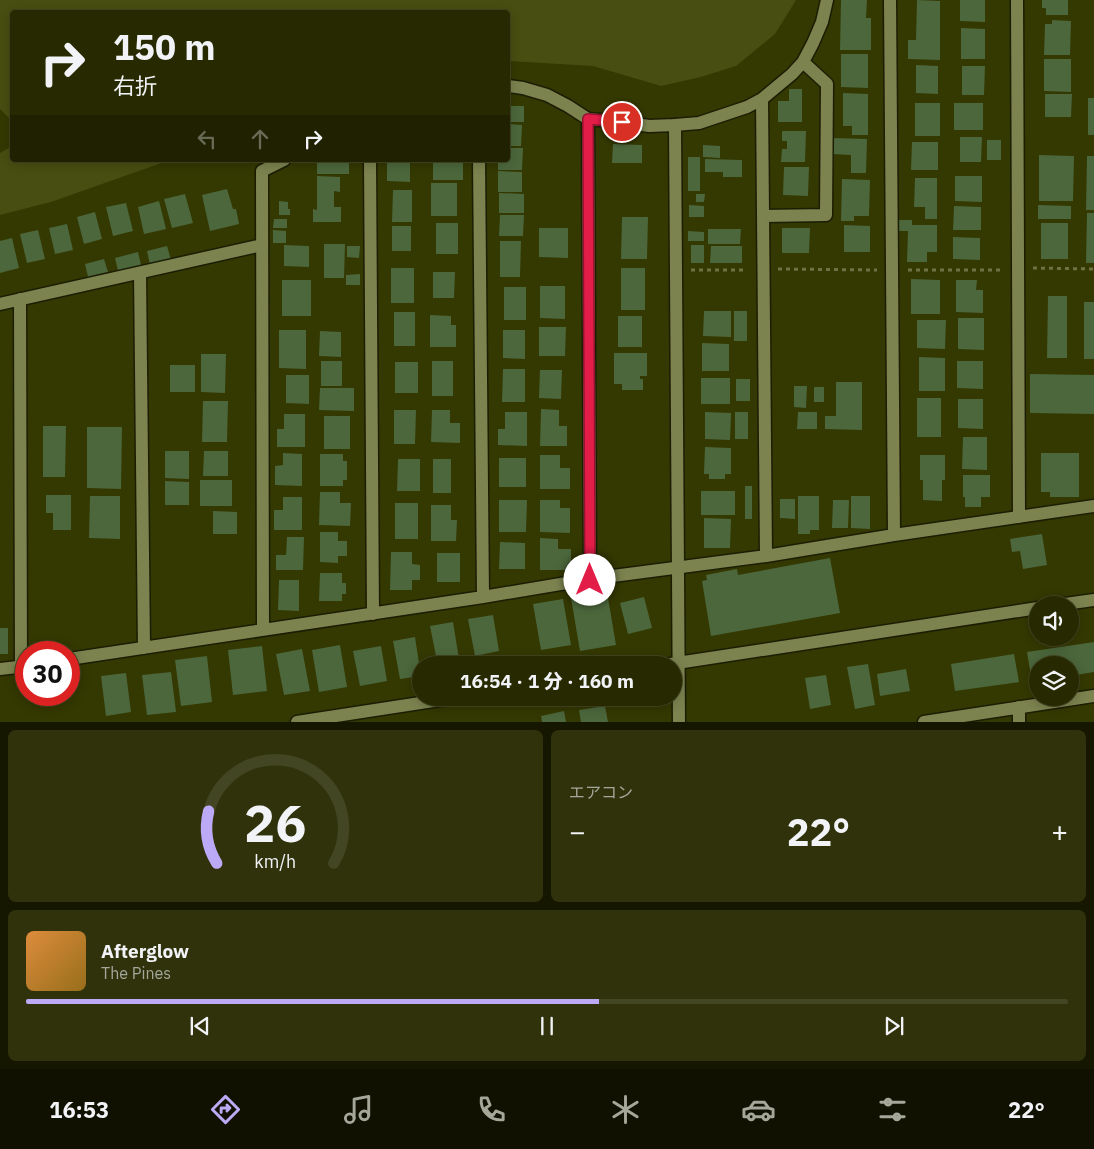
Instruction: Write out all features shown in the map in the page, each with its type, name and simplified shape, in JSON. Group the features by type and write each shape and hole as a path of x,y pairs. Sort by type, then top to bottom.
{"street":[{"path":"510,86 547,95 588,119 650,126 699,123 746,107 762,99 803,62 822,22 827,0"},
{"path":"890,0 894,535"},
{"path":"1017,0 1019,517"},
{"path":"763,216 826,215 827,84 803,62"},
{"path":"762,99 766,556"},
{"path":"588,119 590,580"},
{"path":"675,125 678,656"},
{"path":"264,629 262,171 280,162"},
{"path":"370,162 373,614"},
{"path":"479,162 483,597"},
{"path":"0,304 262,245"},
{"path":"140,273 144,648"},
{"path":"20,300 24,641"},
{"path":"80,657 1094,506"},
{"path":"1079,602 1094,600"},
{"path":"682,662 1029,609"},
{"path":"0,669 15,667"},
{"path":"924,722 1094,696"},
{"path":"297,722 412,704"},
{"path":"679,706 679,722"},
{"path":"1019,707 1019,722"}],"green space":[{"path":"0,0 796,0 775,34 736,66 701,77 661,86 593,66 510,61 510,10 10,10 10,119 0,109"},
{"path":"10,147 10,162 164,162 51,202 0,215 0,153"}],"building":[{"path":"841,0 867,0 866,18 871,18 871,50 840,50"},
{"path":"917,0 940,1 940,60 908,59 908,40 916,40"},
{"path":"960,0 985,0 985,22 960,21"},
{"path":"1042,0 1068,0 1068,15 1046,15 1046,8 1042,8"},
{"path":"1052,20 1071,21 1070,55 1044,55 1045,24 1052,24"},
{"path":"961,28 985,29 985,59 961,59"},
{"path":"841,54 868,54 868,88 841,87"},
{"path":"1044,59 1071,59 1071,92 1044,91"},
{"path":"916,65 938,66 938,94 916,93"},
{"path":"962,66 985,66 984,95 962,95"},
{"path":"789,89 802,89 802,122 778,122 778,101 789,101"},
{"path":"843,93 868,94 868,135 852,135 852,126 843,126"},
{"path":"1045,94 1072,94 1071,117 1045,117"},
{"path":"1088,98 1094,98 1094,135 1088,135"},
{"path":"915,103 940,103 940,136 915,136"},
{"path":"954,103 983,103 983,130 954,130"},
{"path":"510,106 524,106 524,122 510,122"},
{"path":"510,124 522,125 521,146 510,146"},
{"path":"782,131 806,131 805,162 781,162 782,149 787,149 787,141 782,141"},
{"path":"960,137 982,137 981,162 960,162"},
{"path":"832,138 867,139 866,173 851,173 851,155 832,154"},
{"path":"987,140 1001,140 1001,160 987,160"},
{"path":"912,142 938,142 938,170 911,170"},
{"path":"613,144 642,145 642,163 612,163"},
{"path":"703,145 720,146 720,158 703,157"},
{"path":"510,148 523,148 522,170 498,170 498,162 510,162"},
{"path":"1039,155 1074,156 1073,201 1039,201"},
{"path":"1087,156 1094,156 1094,210 1086,210"},
{"path":"688,157 700,157 700,191 688,191"},
{"path":"705,159 742,160 742,177 723,177 723,172 705,172"},
{"path":"317,162 349,162 349,174 317,174"},
{"path":"387,162 410,162 410,182 387,181"},
{"path":"433,162 463,162 463,180 433,180"},
{"path":"784,167 809,167 808,196 783,195"},
{"path":"498,171 522,172 522,192 498,192"},
{"path":"317,176 340,177 340,192 334,191 334,207 341,207 341,222 313,222 313,209 317,210"},
{"path":"955,176 982,176 982,202 955,201"},
{"path":"915,178 937,178 937,219 925,219 925,207 914,207"},
{"path":"842,179 870,180 869,216 854,216 854,221 841,221"},
{"path":"431,183 457,183 457,216 431,216"},
{"path":"227,189 233,209 236,209 239,224 210,231 202,195"},
{"path":"393,190 412,190 412,222 392,222"},
{"path":"499,193 524,194 524,213 499,213"},
{"path":"185,194 193,223 172,228 164,199"},
{"path":"696,194 705,194 704,202 696,202"},
{"path":"159,201 166,229 144,234 138,207"},
{"path":"279,201 288,202 290,215 279,215"},
{"path":"126,203 133,231 113,236 106,207"},
{"path":"689,205 704,206 704,217 689,217"},
{"path":"1038,205 1071,206 1071,219 1038,219"},
{"path":"954,206 981,207 981,230 953,230"},
{"path":"95,212 102,239 84,244 77,217"},
{"path":"1087,213 1094,213 1094,263 1086,263"},
{"path":"500,215 524,215 523,236 499,236"},
{"path":"622,217 648,217 647,259 621,259"},
{"path":"274,219 287,219 287,228 273,228"},
{"path":"897,220 912,220 912,225 937,225 937,252 927,252 927,262 907,262 908,231 897,231"},
{"path":"436,223 458,223 458,254 436,254"},
{"path":"1041,223 1068,223 1068,259 1041,259"},
{"path":"67,224 73,250 55,254 49,228"},
{"path":"844,225 870,226 870,252 844,252"},
{"path":"392,226 411,226 411,251 392,251"},
{"path":"539,228 568,228 568,258 539,257"},
{"path":"782,228 810,228 809,253 782,253"},
{"path":"708,229 741,229 740,244 708,244"},
{"path":"38,230 45,259 27,263 20,234"},
{"path":"273,230 286,231 286,243 273,243"},
{"path":"688,231 704,232 704,241 688,241"},
{"path":"953,237 980,238 980,260 953,259"},
{"path":"12,238 19,268 0,273 0,241"},
{"path":"500,241 521,241 520,277 500,277"},
{"path":"324,244 345,244 344,278 324,278"},
{"path":"284,245 309,246 309,267 284,266"},
{"path":"691,245 704,245 704,263 691,263"},
{"path":"167,246 171,260 150,265 147,251"},
{"path":"347,246 360,246 359,258 347,257"},
{"path":"711,246 742,246 742,263 710,263"},
{"path":"138,252 141,265 118,271 115,258"},
{"path":"104,259 108,272 88,277 85,264"},
{"path":"391,268 414,268 414,303 391,303"},
{"path":"621,268 645,268 645,310 621,310"},
{"path":"433,272 455,272 454,298 433,298"},
{"path":"360,274 360,285 346,285 346,275"},
{"path":"911,279 940,280 940,314 911,314"},
{"path":"282,280 311,280 311,316 282,316"},
{"path":"956,280 977,280 976,290 983,290 983,313 956,312"},
{"path":"540,286 565,286 565,319 540,318"},
{"path":"504,287 526,287 526,320 504,320"},
{"path":"1048,296 1067,296 1067,358 1047,358"},
{"path":"1084,302 1094,302 1094,359 1084,359"},
{"path":"704,311 731,311 731,337 703,336"},
{"path":"734,311 747,311 747,341 734,341"},
{"path":"394,312 415,312 415,346 394,346"},
{"path":"430,315 451,316 451,325 456,325 456,347 430,347"},
{"path":"618,316 642,316 642,347 618,347"},
{"path":"958,318 984,318 984,350 958,349"},
{"path":"917,320 946,320 945,349 917,348"},
{"path":"539,327 566,327 565,356 539,356"},
{"path":"279,330 306,330 306,369 279,368"},
{"path":"503,330 525,330 525,359 503,358"},
{"path":"320,331 341,332 341,357 319,356"},
{"path":"702,343 729,344 729,371 702,371"},
{"path":"614,353 647,353 647,376 640,376 640,379 643,379 643,390 622,390 622,384 614,384"},
{"path":"201,354 226,354 225,393 201,392"},
{"path":"919,357 945,358 945,391 919,391"},
{"path":"321,361 342,361 342,386 321,386"},
{"path":"432,361 453,361 453,396 432,396"},
{"path":"957,361 983,361 983,389 957,388"},
{"path":"395,362 418,362 418,393 395,393"},
{"path":"170,365 195,365 195,392 170,392"},
{"path":"503,369 525,369 525,402 502,402"},
{"path":"540,370 562,370 561,399 539,398"},
{"path":"1030,374 1094,375 1094,414 1030,413"},
{"path":"286,375 309,375 309,404 286,403"},
{"path":"701,378 730,378 730,404 701,404"},
{"path":"736,379 750,379 750,401 736,401"},
{"path":"836,382 862,382 862,430 825,429 825,416 836,416"},
{"path":"794,386 807,386 806,408 794,407"},
{"path":"814,387 824,387 824,402 814,402"},
{"path":"320,388 354,388 354,411 319,410"},
{"path":"917,398 941,398 941,437 917,437"},
{"path":"958,399 983,399 983,429 958,428"},
{"path":"203,401 228,401 227,442 202,442"},
{"path":"541,409 559,410 559,426 567,426 567,446 540,446"},
{"path":"394,410 416,410 415,444 394,444"},
{"path":"432,410 450,410 450,423 460,423 460,443 431,442"},
{"path":"505,412 527,412 527,446 498,445 498,429 505,429"},
{"path":"705,412 731,413 730,440 705,439"},
{"path":"735,412 748,412 748,439 735,439"},
{"path":"798,412 817,412 817,429 797,429"},
{"path":"284,414 305,414 305,447 277,447 277,429 284,429"},
{"path":"324,416 350,416 350,449 324,449"},
{"path":"43,426 66,426 65,477 43,477"},
{"path":"87,427 122,427 121,489 87,488"},
{"path":"963,437 987,437 987,470 962,469"},
{"path":"705,447 731,448 731,474 725,474 725,479 709,479 709,474 704,474"},
{"path":"165,451 189,451 189,479 165,478"},
{"path":"204,451 228,451 228,476 203,476"},
{"path":"283,453 302,454 302,486 275,485 275,466 283,465"},
{"path":"1041,453 1079,453 1079,497 1050,497 1050,492 1041,492"},
{"path":"320,454 343,454 343,461 347,461 347,480 343,480 343,486 320,486"},
{"path":"540,455 560,455 560,468 570,468 570,489 540,489"},
{"path":"920,455 945,455 945,480 942,480 942,501 923,500 923,480 920,480"},
{"path":"499,458 526,458 526,487 499,487"},
{"path":"398,459 420,459 420,491 397,491"},
{"path":"433,459 451,459 451,493 433,493"},
{"path":"963,475 990,475 990,497 981,497 981,507 965,507"},
{"path":"200,480 232,480 232,506 200,506"},
{"path":"165,481 189,482 189,505 165,505"},
{"path":"745,486 752,486 752,519 745,519"},
{"path":"701,491 735,491 735,515 701,515"},
{"path":"320,492 340,492 340,503 351,503 350,526 319,525"},
{"path":"46,495 71,495 71,530 53,530 53,513 46,513"},
{"path":"90,496 120,496 120,539 89,538"},
{"path":"798,496 819,496 819,530 810,530 810,534 798,534"},
{"path":"851,496 870,496 870,529 851,528"},
{"path":"283,497 302,497 302,530 274,530 274,510 283,510"},
{"path":"780,499 795,499 795,519 780,518"},
{"path":"499,500 527,500 526,532 499,532"},
{"path":"540,500 560,500 560,508 570,508 570,533 540,532"},
{"path":"833,500 849,500 848,528 832,528"},
{"path":"395,503 418,503 418,539 395,539"},
{"path":"431,505 451,505 451,520 457,520 456,541 431,541"},
{"path":"213,511 237,512 237,534 213,534"},
{"path":"704,518 731,519 730,548 704,548"},
{"path":"320,532 338,532 338,541 347,541 347,556 338,556 338,563 320,562"},
{"path":"1042,534 1047,565 1023,569 1020,551 1012,552 1010,539"},
{"path":"287,537 304,537 303,570 276,570 276,555 286,555"},
{"path":"540,538 558,539 558,549 571,549 571,570 540,570"},
{"path":"500,542 525,543 525,569 499,569"},
{"path":"391,552 412,552 412,564 420,565 420,580 412,580 412,590 390,590"},
{"path":"437,553 460,553 460,582 437,582"},
{"path":"830,558 840,613 711,636 702,581 707,580 706,575 737,569 738,575"},
{"path":"320,573 342,573 342,583 346,583 346,594 342,594 342,601 319,601"},
{"path":"279,580 299,580 299,611 278,610"},
{"path":"607,592 616,645 580,651 571,598"},
{"path":"644,597 652,628 628,634 620,603"},
{"path":"563,599 571,645 541,650 533,604"},
{"path":"493,615 499,651 475,656 468,619"},
{"path":"453,622 459,656 436,656 430,626"},
{"path":"0,628 8,628 8,654 0,654"},
{"path":"415,637 418,656 412,656 412,677 400,679 393,641"},
{"path":"1094,642 1094,672 1079,674 1079,656 1029,656 1029,664 1027,652 1079,646 1079,644"},
{"path":"340,645 347,687 319,692 312,650"},
{"path":"262,646 267,691 233,695 228,650"},
{"path":"381,646 387,681 360,686 353,651"},
{"path":"302,649 310,691 284,695 276,654"},
{"path":"1014,654 1019,682 955,691 951,664"},
{"path":"207,656 212,702 181,706 175,660"},
{"path":"868,664 875,705 855,709 847,667"},
{"path":"906,669 910,691 880,696 877,674"},
{"path":"171,672 176,712 147,715 142,675"},
{"path":"126,673 131,712 106,716 101,676"},
{"path":"826,675 831,705 810,709 805,678"},
{"path":"605,706 608,722 581,722 579,710"},
{"path":"564,711 566,722 542,722 541,716"}],"route":[{"path":"590,580 588,119 622,122"}]}
